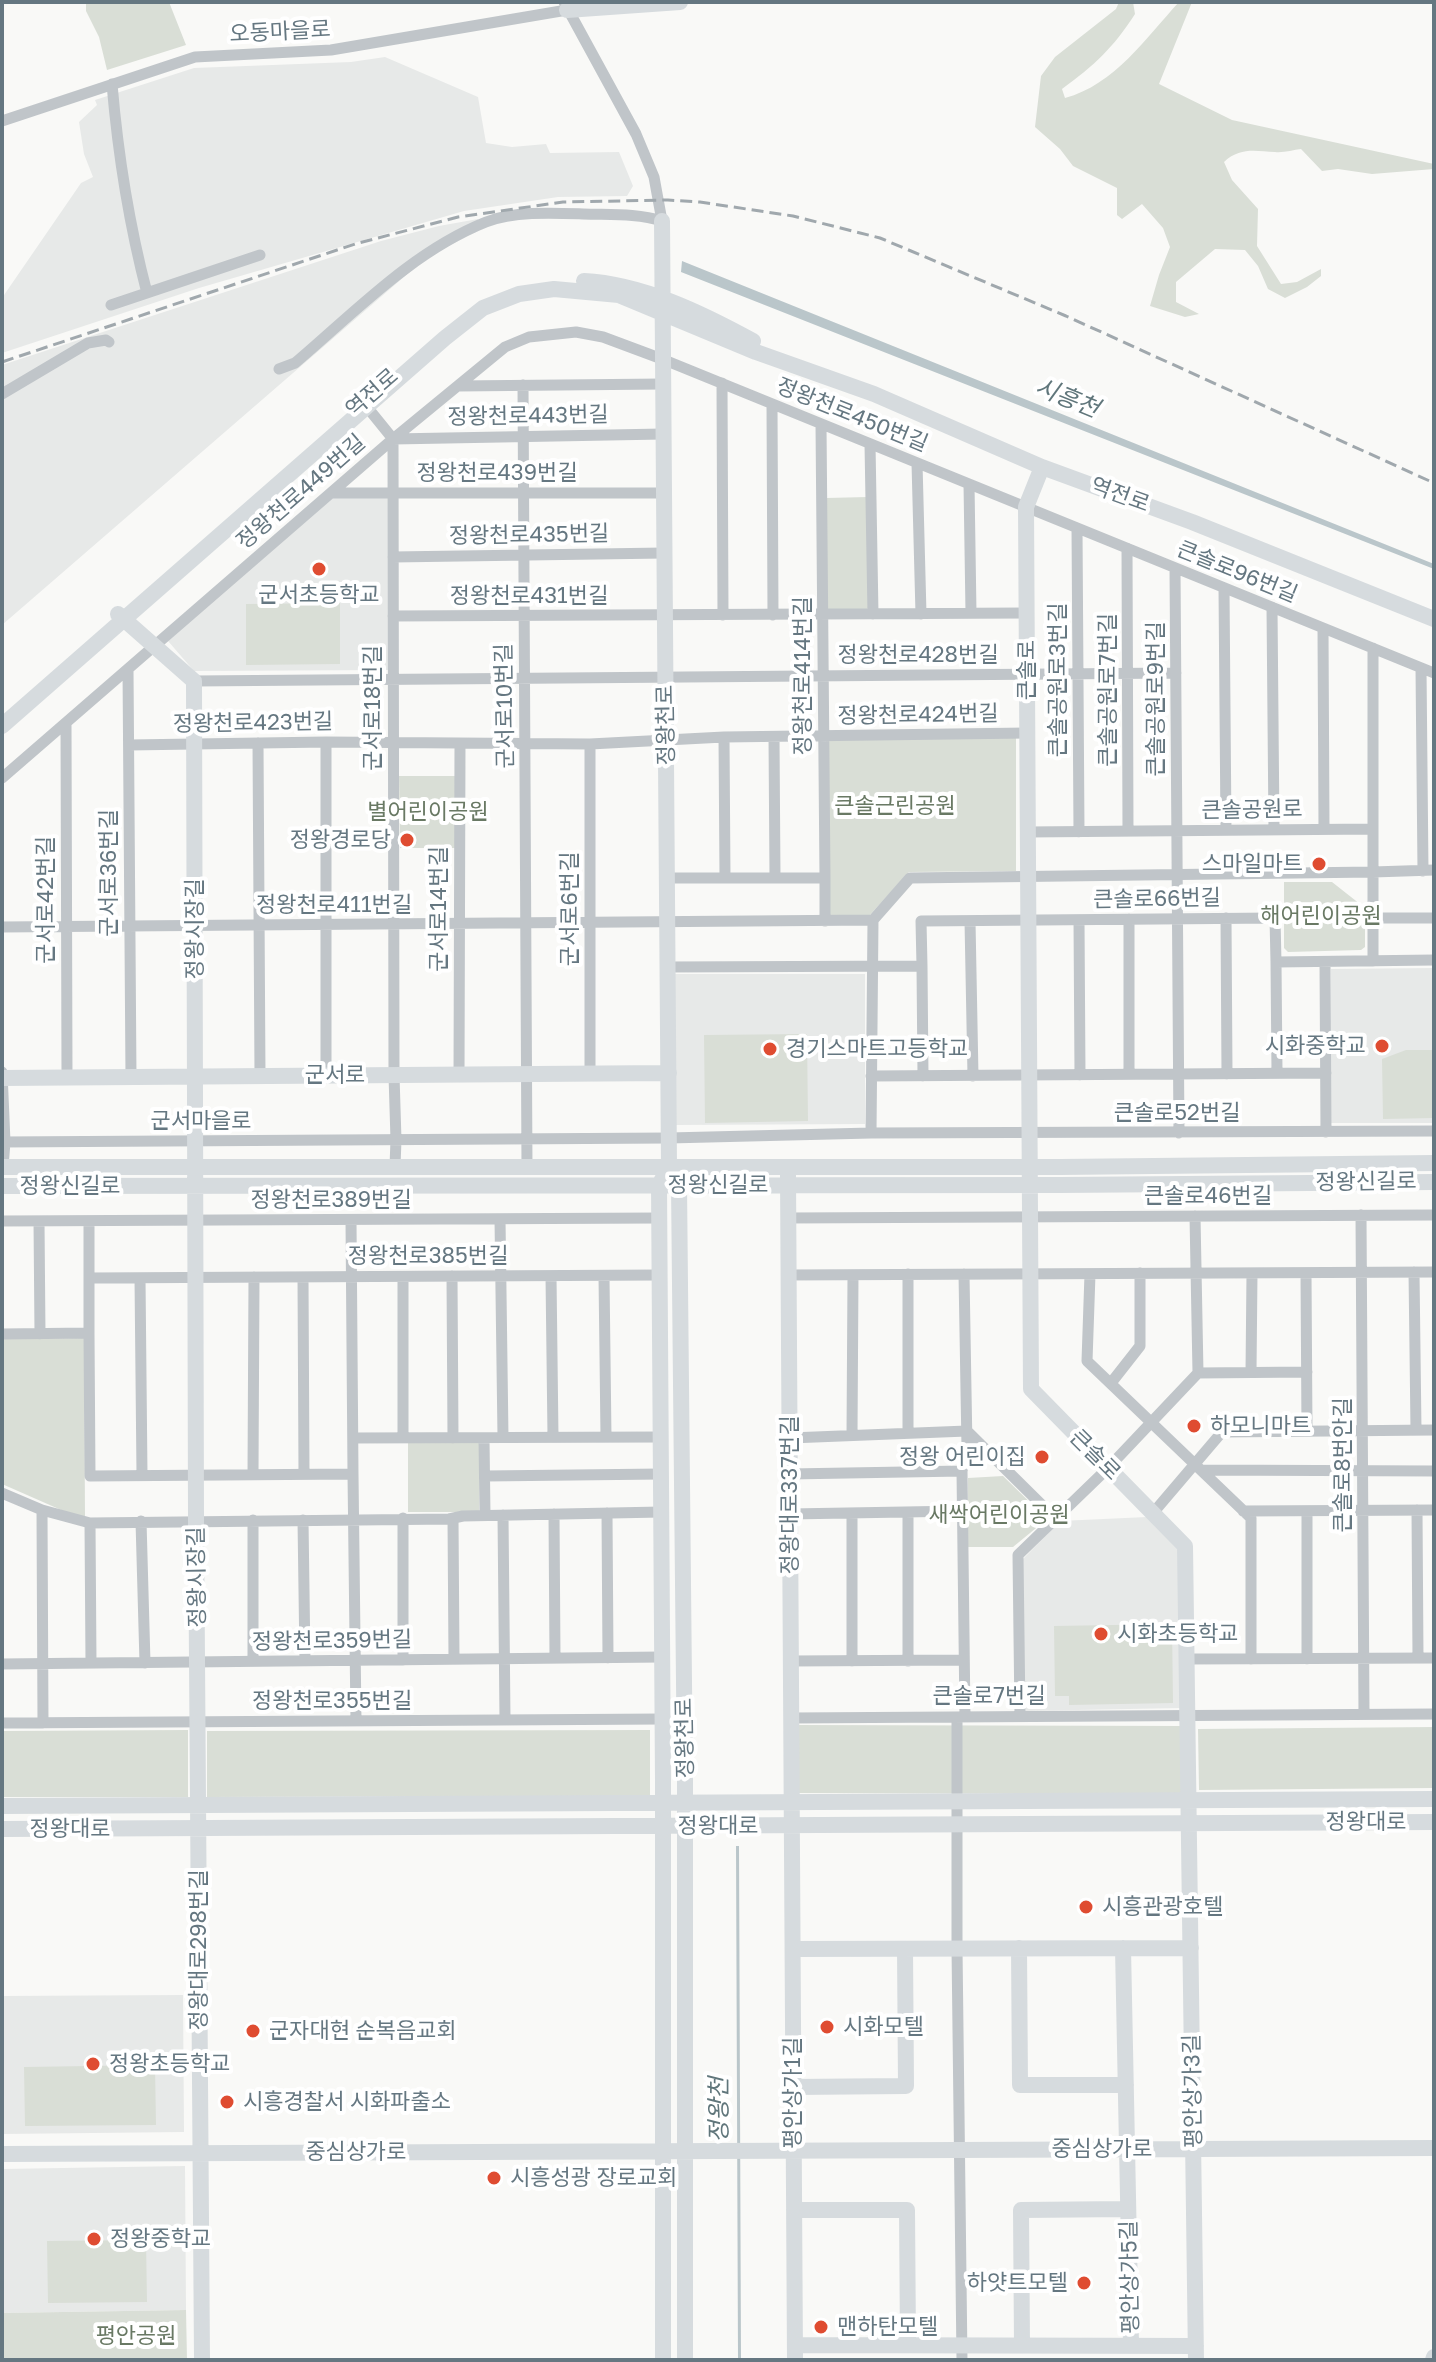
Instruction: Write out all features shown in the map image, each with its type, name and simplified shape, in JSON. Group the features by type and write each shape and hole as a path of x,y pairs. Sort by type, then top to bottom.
{"street":[{"path":"279,369 295,363 426,253 488,221 539,213 622,215 662,221 654,177 636,134 566,6 680,2"},
{"name":"오동마을로","path":"2,121 195,57 331,50 566,6"},
{"path":"112,84 130,222 147,293"},
{"name":"정왕천로","path":"662,221 669,1166 679,1185 685,1803 685,2360"},
{"path":"111,305 260,255"},
{"name":"역전로","path":"2,717 364,404 443,330 473,307 512,290 563,280 619,284 640,289 730,328 807,370 874,394 1042,467 1192,522 1434,619"},
{"name":"정왕천로449번길","path":"2,778 393,439 505,347 529,337 576,332 603,337 662,359"},
{"path":"2,394 88,343 109,342"},
{"name":"정왕천로450번길","path":"662,359 1026,507"},
{"path":"722,383 723,615"},
{"path":"458,386 663,384"},
{"name":"군서로10번길","path":"523,385 526,1074"},
{"path":"364,404 393,439"},
{"path":"772,404 773,615"},
{"name":"정왕천로414번길","path":"821,424 825,921"},
{"name":"정왕천로443번길","path":"393,439 663,434"},
{"name":"군서로18번길","path":"393,439 394,1075"},
{"path":"870,444 873,614"},
{"path":"917,463 921,614"},
{"name":"큰솔로","path":"1042,467 1026,507 1031,1389 1185,1546 1189,1823"},
{"path":"969,484 971,613"},
{"name":"정왕천로439번길","path":"331,493 664,493"},
{"name":"큰솔로96번길","path":"1026,507 1434,673"},
{"name":"큰솔공원로3번길","path":"1077,528 1079,832"},
{"name":"큰솔공원로7번길","path":"1127,548 1128,831"},
{"name":"정왕천로435번길","path":"393,557 664,553"},
{"name":"큰솔공원로9번길","path":"1175,568 1176,831"},
{"path":"1224,588 1226,830"},
{"path":"1272,607 1274,830"},
{"name":"정왕천로431번길","path":"393,616 1026,613"},
{"path":"121,617 194,681"},
{"name":"역전로","path":"2,726 121,617"},
{"path":"1323,628 1324,829"},
{"path":"1373,648 1373,961"},
{"path":"871,1133 873,920 910,878 1428,871 1421,668"},
{"name":"군서로36번길","path":"128,669 131,1077"},
{"name":"정왕천로428번길","path":"194,681 1176,673"},
{"name":"정왕시장길","path":"194,681 199,1828"},
{"name":"군서로42번길","path":"66,723 67,1077"},
{"name":"정왕천로424번길","path":"666,741 724,737 1027,733"},
{"path":"724,737 725,878"},
{"name":"정왕천로414번길","path":"774,737 775,878"},
{"name":"정왕천로423번길","path":"129,745 326,742 590,744 666,741"},
{"path":"326,742 326,1076"},
{"path":"258,743 260,1076"},
{"name":"군서로14번길","path":"459,1075 460,744"},
{"name":"군서로6번길","path":"590,744 590,1074"},
{"name":"큰솔공원로","path":"1027,832 1373,829"},
{"path":"1176,831 1179,1133"},
{"path":"667,878 825,878"},
{"path":"1226,918 1227,1074"},
{"name":"큰솔로66번길","path":"922,966 921,921 1275,918 1276,962"},
{"path":"1373,918 1434,918"},
{"path":"1129,919 1129,1074"},
{"name":"정왕천로411번길","path":"2,927 873,920"},
{"path":"1079,920 1080,1075"},
{"path":"970,921 973,1076"},
{"path":"1277,1073 1276,962 1434,960"},
{"path":"1325,962 1326,1132"},
{"path":"668,967 922,966 923,1076"},
{"path":"2,1071 2,1167"},
{"name":"군서로","path":"2,1078 669,1073"},
{"path":"871,1076 1326,1073"},
{"path":"526,1074 527,1166"},
{"path":"394,1075 395,1166"},
{"name":"큰솔로52번길","path":"871,1133 1434,1131"},
{"name":"군서마을로","path":"4,1142 669,1138 871,1133"},
{"name":"정왕신길로","path":"2,1167 1434,1163"},
{"name":"정왕천로","path":"663,2360 659,1185 669,1166"},
{"name":"정왕대로337번길","path":"789,1166 792,1825"},
{"name":"정왕신길로","path":"2,1186 1434,1182"},
{"name":"큰솔로8번안길","path":"1361,1215 1364,1714"},
{"name":"큰솔로46번길","path":"789,1218 1434,1215"},
{"path":"1195,1216 1198,1373"},
{"name":"정왕천로389번길","path":"2,1221 659,1218"},
{"path":"500,1219 503,1437"},
{"path":"351,1220 356,1721"},
{"path":"39,1221 40,1334"},
{"path":"89,1221 90,1476 353,1474"},
{"path":"1414,1272 1416,1430"},
{"path":"789,1275 1434,1272"},
{"path":"1111,1383 1140,1346 1140,1273"},
{"path":"1251,1372 1252,1273"},
{"path":"1306,1273 1307,1431"},
{"path":"908,1274 908,1433"},
{"path":"962,2352 957,1738 964,1660 962,1471 967,1431 964,1274"},
{"path":"1090,1274 1087,1361 1251,1518 1251,1659"},
{"name":"정왕천로385번길","path":"196,1277 660,1275"},
{"path":"852,1435 853,1275"},
{"path":"452,1276 453,1438"},
{"path":"551,1276 553,1437"},
{"path":"604,1276 606,1437"},
{"path":"89,1278 196,1277"},
{"path":"253,1474 254,1277"},
{"path":"303,1277 304,1474"},
{"path":"403,1277 403,1438"},
{"path":"140,1278 142,1475"},
{"path":"2,1334 89,1333"},
{"path":"1020,1716 1018,1555 1108,1468 1198,1373 1307,1372"},
{"path":"1153,1513 1198,1467 1222,1432 1434,1430"},
{"path":"790,1438 967,1431 1055,1518"},
{"path":"353,1438 661,1437"},
{"path":"484,1438 485,1515"},
{"path":"1198,1467 1434,1471"},
{"path":"790,1474 962,1471"},
{"path":"486,1476 661,1474"},
{"path":"2,1493 42,1510 90,1523 661,1512"},
{"path":"42,1510 43,1723"},
{"path":"1417,1510 1418,1658"},
{"path":"1243,1511 1434,1510"},
{"path":"790,1514 962,1511"},
{"path":"1307,1511 1307,1659"},
{"path":"908,1512 908,1661"},
{"path":"607,1513 608,1658"},
{"path":"852,1513 852,1661"},
{"path":"554,1514 555,1658"},
{"path":"503,1515 505,1720"},
{"path":"403,1518 403,1660"},
{"path":"453,1518 454,1659"},
{"path":"253,1520 253,1661"},
{"path":"303,1520 305,1661"},
{"path":"141,1521 145,1663"},
{"path":"90,1523 91,1663"},
{"name":"정왕천로359번길","path":"2,1664 662,1657"},
{"path":"1187,1659 1434,1658"},
{"path":"791,1661 964,1660"},
{"name":"큰솔로7번길","path":"791,1718 1434,1714"},
{"name":"정왕천로355번길","path":"2,1723 663,1719"},
{"name":"정왕대로","path":"2,1806 1434,1799"},
{"name":"정왕대로","path":"2,1829 1434,1822"},
{"name":"평안상가3길","path":"1189,1823 1196,2353"},
{"name":"평안상가1길","path":"792,1825 795,2352"},
{"name":"정왕대로298번길","path":"199,1828 202,2360"},
{"path":"1019,1948 1020,2085 1126,2085"},
{"name":"평안상가5길","path":"1123,1948 1131,2346"},
{"path":"793,1949 1191,1948"},
{"path":"793,2087 906,2086 905,1949"},
{"name":"중심상가로","path":"2,2154 1434,2148"},
{"name":"평안상가5길","path":"1022,2345 1021,2210 1128,2209"},
{"path":"794,2210 907,2210 908,2345"},
{"name":"평안상가5길","path":"795,2352 908,2345 962,2352 1022,2345 1131,2346 1196,2353"}],"shaded area":[{"path":"385,57 478,97 486,143 512,147 546,144 550,153 619,152 633,186 627,196 558,197 464,211 199,288 2,353 2,298 81,183 93,177 84,154 79,122 97,105 95,100 194,68 351,62"},
{"path":"478,219 478,231 427,257 2,625 2,365 381,241"},
{"path":"682,261 1434,564 1434,569 681,272"},
{"name":"군서초등학교","path":"331,497 388,497 389,670 194,671 168,641"},
{"name":"시화중학교","path":"1434,968 1434,1123 1331,1123 1331,969"},
{"name":"경기스마트고등학교","path":"675,974 865,974 865,1124 675,1125"},
{"name":"시화초등학교","path":"1147,1517 1179,1549 1181,1708 1024,1711 1022,1560 1060,1521"},
{"path":"736,1846 739,1846 741,2360 738,2360"},
{"name":"정왕초등학교","path":"183,1995 184,2132 2,2134 2,1996"},
{"name":"정왕중학교","path":"185,2166 186,2310 2,2313 2,2169"}],"green space":[{"path":"86,2 169,2 186,45 107,70 99,37 86,11"},
{"path":"1119,2 1133,2 1135,14 1103,55 1062,89 1065,98 1099,83 1128,59 1179,2 1192,2 1159,84 1232,120 1434,164 1434,169 1372,174 1338,169 1322,171 1301,149 1236,154 1224,162 1232,180 1258,209 1257,246 1281,284 1297,282 1321,269 1321,276 1285,298 1268,289 1258,266 1245,250 1215,249 1176,282 1176,302 1199,314 1185,317 1150,306 1170,247 1163,228 1142,204 1122,219 1117,215 1117,188 1073,166 1060,149 1035,127 1041,76 1055,57 1116,9"},
{"path":"868,497 868,608 865,611 830,612 827,608 826,498"},
{"path":"340,603 340,664 246,665 246,604"},
{"name":"큰솔근린공원","path":"1016,738 1016,871 909,872 868,917 829,917 826,739"},
{"name":"별어린이공원","path":"399,776 456,776 456,848 400,848"},
{"name":"해어린이공원","path":"1284,882 1332,882 1365,908 1365,947 1361,950 1288,952 1284,948"},
{"path":"807,1034 808,1121 705,1123 704,1035"},
{"path":"1406,1050 1434,1050 1434,1118 1383,1119 1382,1059"},
{"path":"84,1338 85,1518 2,1484 2,1339"},
{"path":"408,1443 479,1443 479,1512 408,1512"},
{"name":"새싹어린이공원","path":"1003,1476 1047,1519 1013,1547 968,1547 968,1478"},
{"path":"1172,1624 1173,1703 1069,1705 1069,1696 1055,1696 1054,1626"},
{"path":"797,1725 1181,1726 1181,1794 797,1793"},
{"path":"1434,1727 1434,1788 1199,1790 1198,1729"},
{"path":"188,1730 188,1797 2,1797 2,1731"},
{"path":"650,1730 650,1796 207,1797 207,1731"},
{"path":"155,2065 156,2125 25,2126 24,2067"},
{"path":"146,2240 147,2302 48,2303 47,2241"},
{"name":"평안공원","path":"186,2310 187,2360 2,2360 2,2313"}],"railway":[{"path":"2,362 355,244 458,217 563,202 700,202 793,216 880,238 1066,316 1434,483"}],"place":[{"name":"군서초등학교","path":"319,569"},
{"name":"정왕경로당","path":"407,840"},
{"name":"스마일마트","path":"1319,864"},
{"name":"시화중학교","path":"1382,1046"},
{"name":"경기스마트고등학교","path":"770,1049"},
{"name":"하모니마트","path":"1194,1426"},
{"name":"정왕 어린이집","path":"1042,1457"},
{"name":"시화초등학교","path":"1101,1634"},
{"name":"시흥관광호텔","path":"1086,1907"},
{"name":"시화모텔","path":"827,2027"},
{"name":"군자대현 순복음교회","path":"253,2031"},
{"name":"정왕초등학교","path":"93,2064"},
{"name":"시흥경찰서 시화파출소","path":"227,2102"},
{"name":"시흥성광 장로교회","path":"494,2178"},
{"name":"정왕중학교","path":"94,2239"},
{"name":"하얏트모텔","path":"1084,2283"},
{"name":"맨하탄모텔","path":"821,2327"}],"water label":[{"name":"시흥천","path":"1067,398"},
{"name":"정왕천","path":"719,2110"}]}
